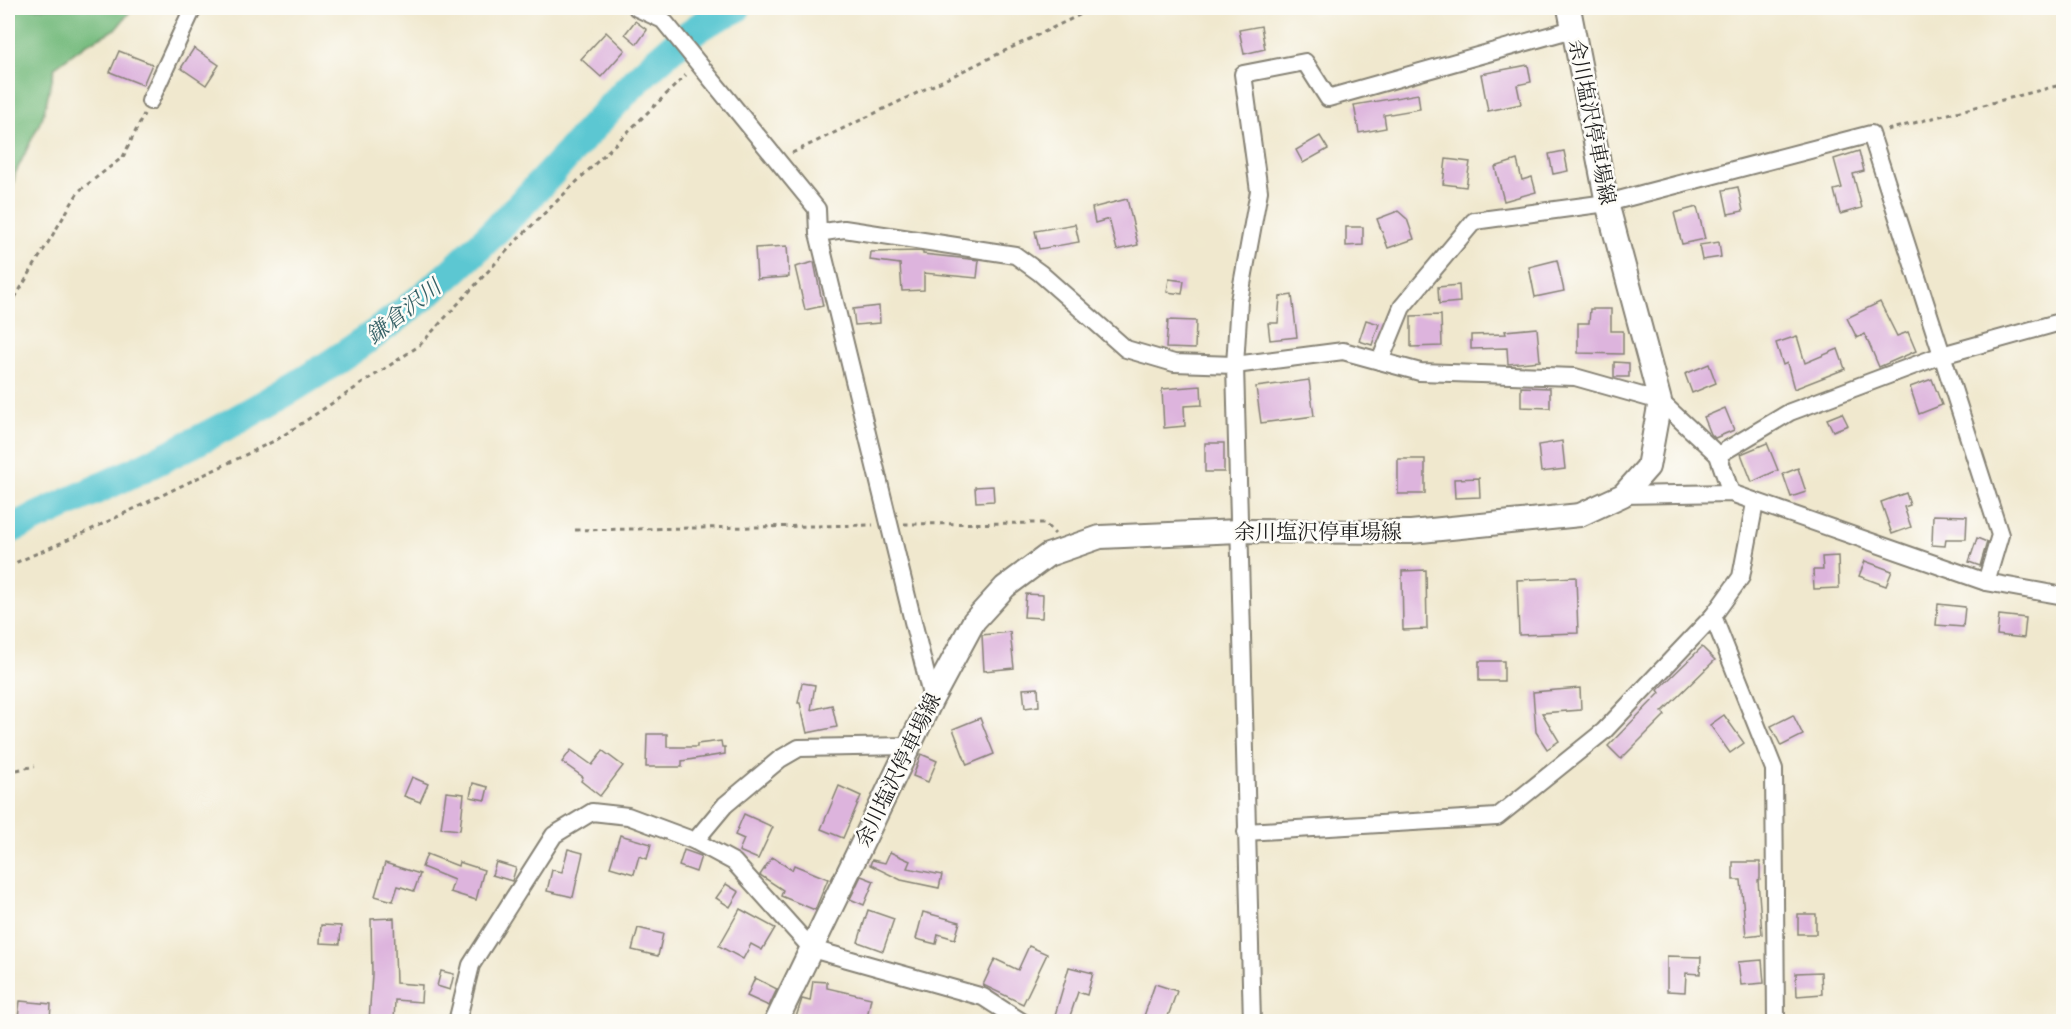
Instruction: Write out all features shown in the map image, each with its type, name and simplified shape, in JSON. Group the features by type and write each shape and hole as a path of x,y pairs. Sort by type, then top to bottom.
{"main road":[{"name":"余川塩沢停車場線","path":"777,1022 908,746 974,621 1005,587 1048,555 1100,537 1239,531 1411,532 1580,514 1623,495 1648,467 1660,401 1607,203 1571,18"}],"street":[{"path":"150,101 193,8"},
{"path":"637,8 663,20 817,210 818,233 932,699"},
{"path":"1252,1022 1235,365 1239,301 1258,191 1243,74 1305,62 1328,98 1571,18"},
{"path":"1380,361 1402,307 1474,221 1607,203 1871,134 2000,535 1986,582"},
{"path":"818,233 844,230 1015,255 1040,273 1126,349 1174,363 1235,365 1343,351 1420,372 1575,377 1660,401 1718,455 1731,493"},
{"path":"1718,455 1790,412 1942,355 2064,321"},
{"path":"1623,495 1731,493 1986,582 2064,596"},
{"path":"1246,832 1497,818 1604,731 1713,616 1741,577 1755,503"},
{"path":"1713,616 1774,769 1776,1022"},
{"path":"695,841 725,805 780,759 799,748 908,746"},
{"path":"457,1022 471,965 554,836 592,812 628,816 695,841 734,862 812,949 983,997 1022,1022"}],"path":[{"path":"777,161 1095,8"},
{"path":"8,566 86,532 278,439 419,346 516,241 699,63"},
{"path":"1871,134 2064,84"},
{"path":"8,303 13,301 79,191 123,157 150,101"},
{"path":"575,530 1044,523 1070,547"},
{"path":"8,772 35,766"}],"green space":[{"path":"8,8 133,8 116,29 85,45 55,67 43,116 15,174 8,217"}],"building":[{"path":"635,21 647,30 637,44 625,34"},
{"path":"1261,26 1265,49 1244,54 1239,30"},
{"path":"606,32 625,50 601,77 581,59"},
{"path":"194,48 219,65 206,85 181,68"},
{"path":"119,51 152,64 143,85 110,72"},
{"path":"1528,65 1531,82 1517,85 1521,104 1488,111 1481,74"},
{"path":"1418,94 1420,109 1384,115 1386,128 1359,133 1354,105"},
{"path":"1320,136 1328,149 1303,163 1296,150"},
{"path":"1564,151 1568,171 1553,174 1549,154"},
{"path":"1859,151 1864,171 1853,174 1862,208 1840,214 1834,190 1842,188 1834,159"},
{"path":"1446,159 1470,162 1466,187 1443,184"},
{"path":"1517,160 1522,180 1532,177 1536,192 1504,201 1495,167"},
{"path":"1738,187 1743,211 1728,214 1723,190"},
{"path":"1127,199 1138,245 1117,250 1109,219 1095,223 1092,208"},
{"path":"1697,207 1705,239 1682,244 1674,213"},
{"path":"1398,211 1407,219 1414,239 1388,248 1377,219"},
{"path":"1075,224 1079,242 1039,249 1035,231"},
{"path":"1346,227 1363,227 1363,245 1346,246"},
{"path":"1719,242 1721,257 1702,260 1699,245"},
{"path":"787,246 789,277 757,279 755,248"},
{"path":"919,251 923,254 979,260 977,278 924,273 924,290 902,291 900,264 870,260 871,252"},
{"path":"1557,260 1564,291 1535,297 1529,267"},
{"path":"814,262 823,306 805,310 795,267"},
{"path":"1169,279 1184,281 1182,294 1167,292"},
{"path":"1459,285 1460,302 1439,304 1438,287"},
{"path":"1292,295 1297,337 1270,340 1268,323 1278,323 1280,297"},
{"path":"1880,302 1897,336 1908,332 1916,351 1879,367 1865,334 1857,338 1847,318"},
{"path":"879,306 880,323 855,325 853,309"},
{"path":"1590,309 1611,309 1611,331 1623,331 1623,354 1578,353 1578,323 1589,323"},
{"path":"1441,315 1442,346 1411,347 1411,316"},
{"path":"1168,320 1196,321 1195,349 1166,348"},
{"path":"1366,320 1379,324 1372,345 1359,341"},
{"path":"1537,328 1540,361 1508,364 1507,348 1471,349 1471,335 1506,334 1505,331"},
{"path":"1797,336 1805,363 1838,349 1845,369 1794,389 1787,363 1783,365 1776,343"},
{"path":"1614,362 1629,363 1629,377 1614,377"},
{"path":"1709,364 1716,383 1692,393 1685,374"},
{"path":"1932,379 1942,405 1919,414 1910,387"},
{"path":"1309,380 1314,416 1261,423 1256,387"},
{"path":"1201,386 1202,405 1184,406 1185,426 1164,428 1162,389"},
{"path":"1521,387 1550,388 1550,408 1521,407"},
{"path":"1725,408 1734,430 1715,438 1704,417"},
{"path":"1842,413 1848,425 1833,431 1827,419"},
{"path":"1562,441 1565,469 1541,472 1538,445"},
{"path":"1205,443 1224,443 1224,472 1205,472"},
{"path":"1767,443 1778,470 1752,482 1741,454"},
{"path":"1398,459 1425,459 1425,494 1398,494"},
{"path":"1798,468 1806,492 1791,497 1783,474"},
{"path":"1479,478 1480,497 1455,498 1454,479"},
{"path":"993,486 994,501 976,502 975,487"},
{"path":"1906,493 1910,505 1904,507 1911,527 1892,534 1881,502"},
{"path":"1933,515 1967,516 1966,539 1946,539 1945,546 1932,545"},
{"path":"1977,538 1987,542 1980,566 1969,562"},
{"path":"1838,556 1839,588 1814,589 1813,570 1823,570 1822,557"},
{"path":"1865,561 1892,571 1886,586 1859,576"},
{"path":"1426,570 1427,629 1403,630 1402,571"},
{"path":"1576,577 1578,633 1519,635 1517,580"},
{"path":"1026,594 1043,595 1042,618 1024,617"},
{"path":"1938,604 1965,607 1963,627 1936,625"},
{"path":"1999,615 2026,618 2024,638 1997,635"},
{"path":"1010,632 1014,668 984,671 982,635"},
{"path":"1702,647 1715,660 1662,712 1665,715 1621,759 1608,746 1660,693 1658,690"},
{"path":"1479,661 1504,661 1504,681 1479,681"},
{"path":"802,683 815,685 811,710 832,705 837,727 807,733 800,703 798,703"},
{"path":"1038,688 1039,706 1025,708 1023,689"},
{"path":"1580,688 1581,710 1542,713 1559,741 1547,749 1536,732 1533,692"},
{"path":"1724,715 1744,743 1730,753 1710,725"},
{"path":"1793,715 1803,735 1781,746 1771,726"},
{"path":"980,718 994,754 967,765 953,729"},
{"path":"647,734 667,734 667,747 697,747 697,744 721,741 722,747 725,747 725,754 682,761 682,767 646,767"},
{"path":"571,750 592,765 603,751 623,766 600,796 581,781 583,777 562,762"},
{"path":"921,754 937,761 928,782 913,776"},
{"path":"412,777 428,784 420,802 404,796"},
{"path":"473,783 488,787 485,800 470,797"},
{"path":"839,786 861,796 843,838 821,829"},
{"path":"446,792 464,794 460,830 441,828"},
{"path":"744,814 773,827 758,859 739,851 744,839 735,835"},
{"path":"620,835 651,844 647,859 639,856 634,874 610,867"},
{"path":"568,849 583,853 573,897 547,891 552,870 562,872"},
{"path":"684,850 701,856 696,872 679,866"},
{"path":"890,852 910,861 907,868 942,875 939,888 901,880 870,865 872,860 885,863"},
{"path":"427,854 458,866 459,862 484,870 476,900 450,892 454,880 422,867"},
{"path":"772,857 792,870 794,865 828,879 815,910 781,896 783,890 760,875"},
{"path":"496,862 516,868 512,881 492,875"},
{"path":"1733,862 1760,862 1760,879 1758,880 1762,934 1746,936 1741,880 1733,880"},
{"path":"385,863 420,874 414,891 398,886 393,901 375,896"},
{"path":"861,876 874,881 864,905 850,899"},
{"path":"726,884 739,892 730,907 716,898"},
{"path":"740,909 775,928 762,950 751,944 743,959 719,946"},
{"path":"868,910 894,919 883,951 858,942"},
{"path":"923,912 960,922 955,939 938,934 936,944 916,939"},
{"path":"1798,914 1816,914 1816,934 1798,934"},
{"path":"394,918 396,983 422,985 421,1002 395,1000 394,1022 369,1022 372,974 371,919"},
{"path":"321,925 341,926 340,944 320,943"},
{"path":"638,928 663,934 658,956 632,950"},
{"path":"1029,946 1047,954 1023,1004 983,985 995,959 1018,970"},
{"path":"1667,956 1701,957 1700,974 1686,973 1685,992 1667,991"},
{"path":"1762,960 1764,983 1741,985 1738,962"},
{"path":"1069,967 1093,973 1087,995 1078,992 1068,1022 1053,1022"},
{"path":"441,971 454,974 450,990 437,986"},
{"path":"1821,972 1822,994 1797,996 1796,973"},
{"path":"755,978 777,989 769,1006 747,996"},
{"path":"813,981 827,982 827,988 871,998 866,1022 802,1022 795,1020 802,999 810,1001"},
{"path":"1155,984 1177,991 1166,1022 1142,1022"},
{"path":"20,1001 51,1004 50,1021 18,1018"}],"waterway":[{"name":"鎌倉沢川","path":"8,530 123,477 235,421 343,356 395,319 444,279 489,237 628,89 664,54 704,24 736,8"}]}
